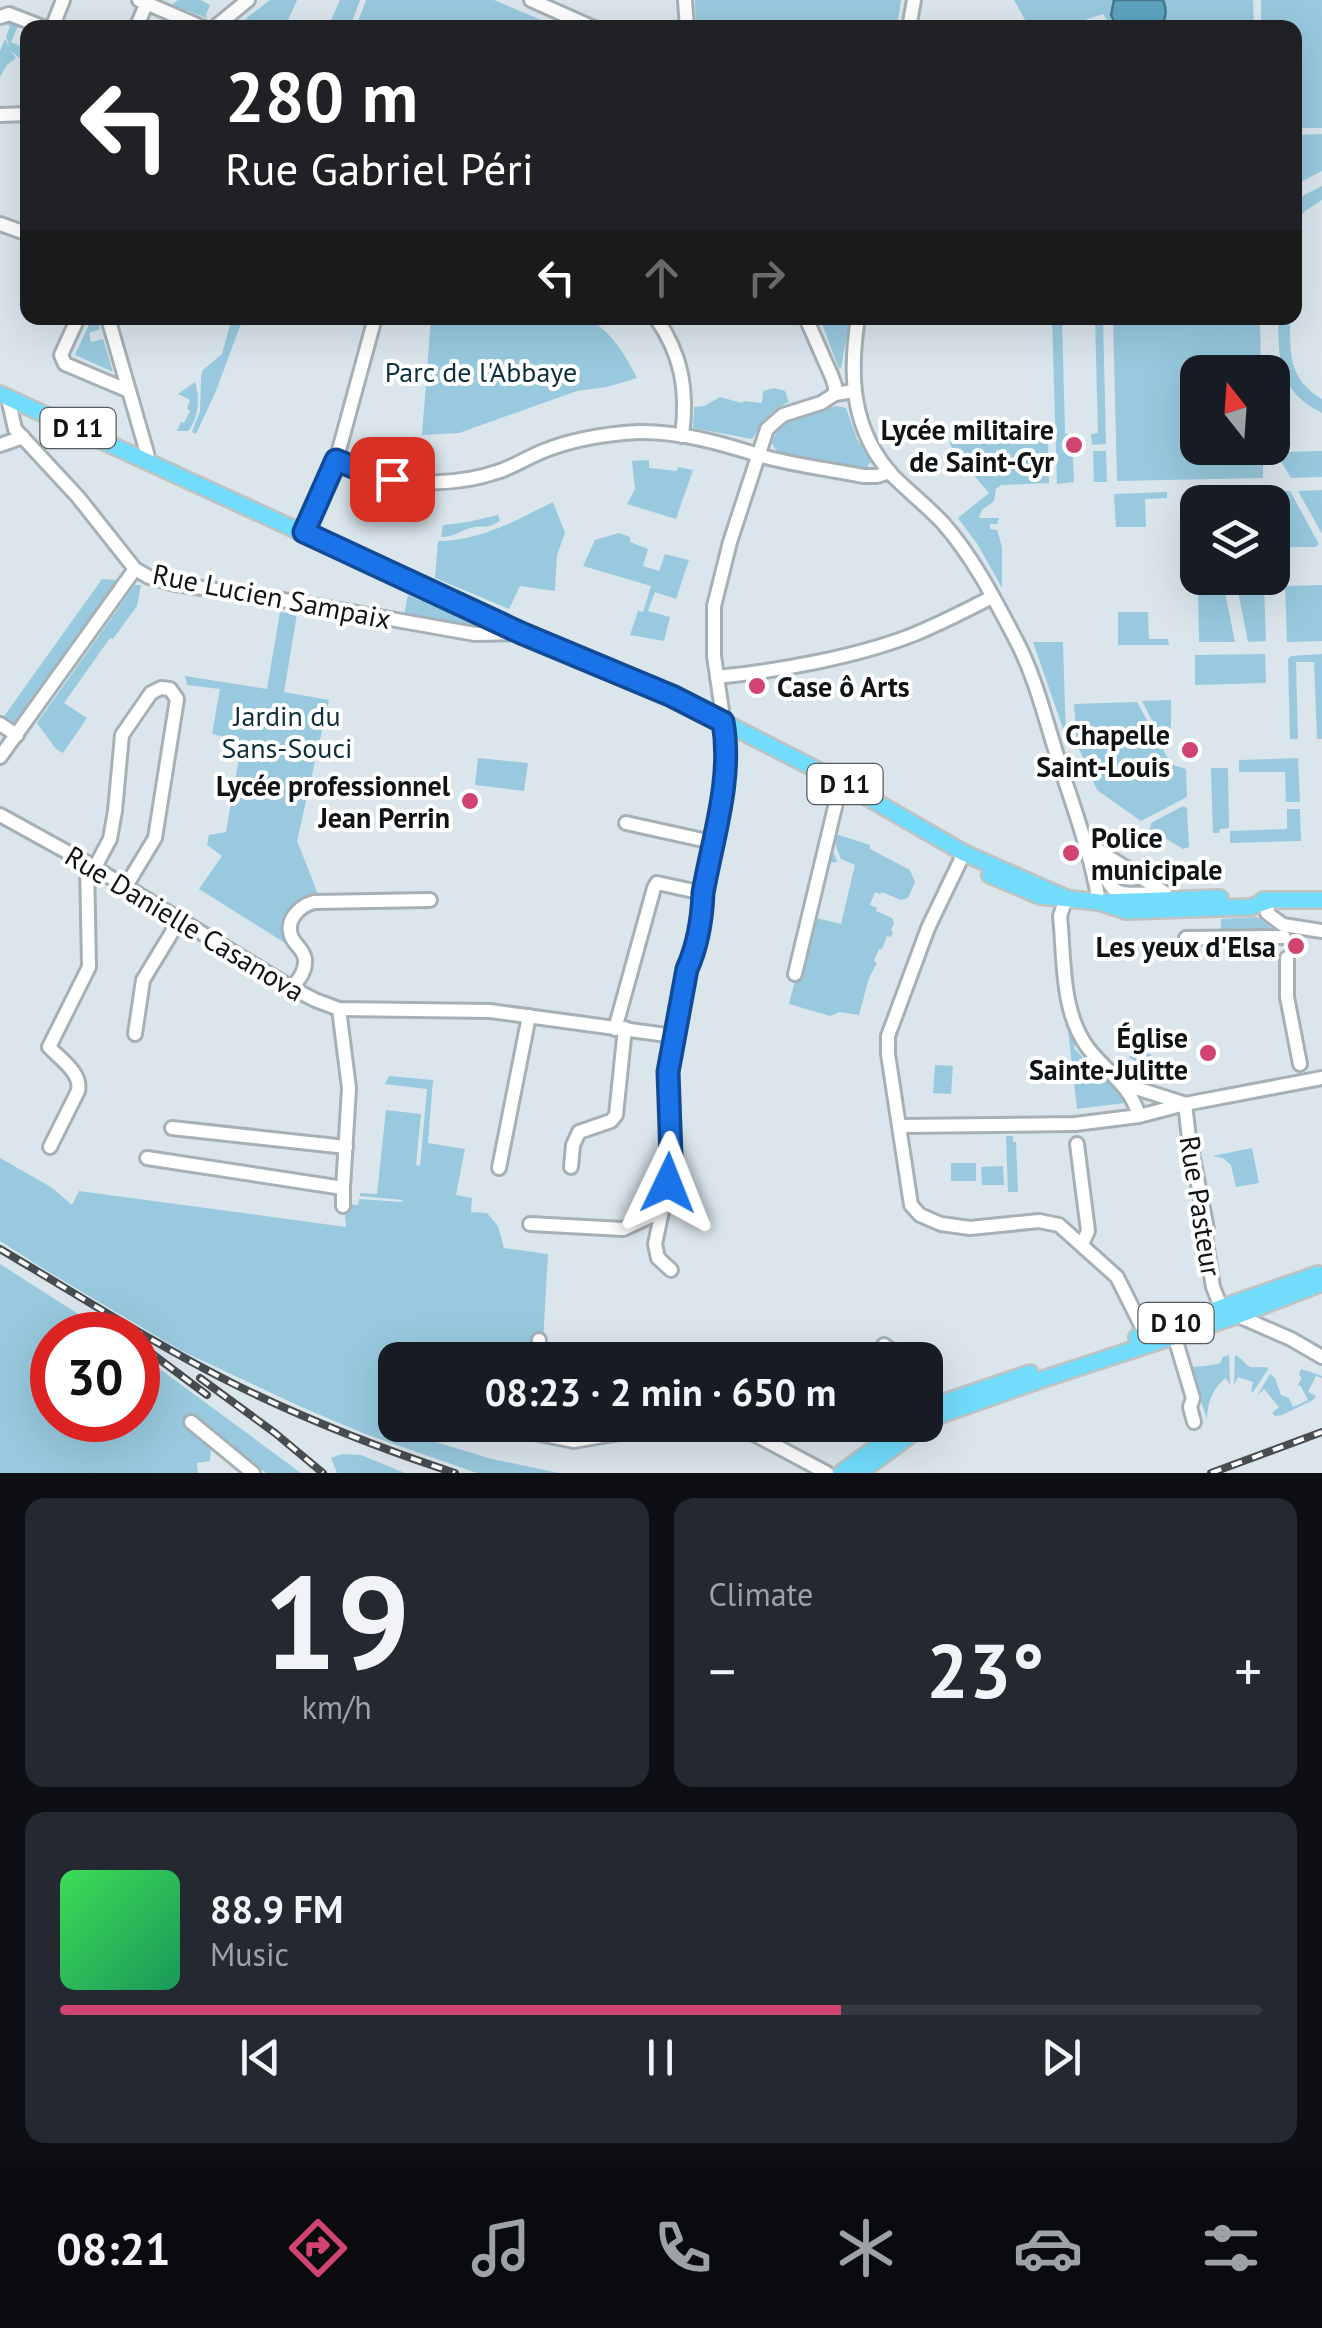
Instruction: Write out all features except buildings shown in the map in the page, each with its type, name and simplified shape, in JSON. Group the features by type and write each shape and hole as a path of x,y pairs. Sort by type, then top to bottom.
{"main road":[{"name":"D 11","path":"4,396 521,633 672,696 841,782 964,853 976,868 1007,884 1040,896 1099,902 1322,900"},
{"name":"D 10","path":"943,1408 1219,1315 1322,1272"},
{"name":"D 10","path":"1219,1315 1239,1315 1322,1283"},
{"path":"841,1473 883,1442"},
{"name":"D 10","path":"859,1473 900,1442"}],"street":[{"path":"224,20 248,0"},
{"path":"531,0 576,20"},
{"path":"145,1 187,20"},
{"path":"0,17 9,14 26,20"},
{"path":"75,325 61,354 65,364 129,391"},
{"path":"110,325 147,460"},
{"path":"304,532 336,460 373,325"},
{"path":"661,325 671,340 682,378 686,409 682,436"},
{"path":"809,325 832,377 834,394"},
{"path":"857,325 852,354 854,392 863,426 890,472 968,554 1018,642 1093,868 1099,902"},
{"path":"671,1270 658,1258 655,1244 671,1156 667,1087 726,768 713,624 716,590 767,429 783,414 821,403 834,394 854,392"},
{"name":"Rue Lucien Sampaix","path":"4,396 15,429 78,497 135,569 149,577 480,634 521,633"},
{"path":"0,444 23,437 24,418 37,410"},
{"path":"336,460 370,474 436,483 499,471 572,440 643,432 682,436 863,476 890,472"},
{"path":"0,758 135,569"},
{"path":"717,677 864,650 912,635 992,597"},
{"path":"50,1146 80,1083 49,1047 89,967 91,865 110,838 122,735 151,692 170,689 178,699 155,838 126,886"},
{"path":"0,724 16,735"},
{"path":"795,974 841,782"},
{"name":"Rue Danielle Casanova","path":"0,815 315,1000 340,1008 466,1010 530,1016 674,1036"},
{"path":"626,823 712,842"},
{"path":"1095,848 1146,880 1166,893 1127,894 1112,889 1095,848"},
{"path":"964,853 928,928 889,1029 888,1054 911,1204 920,1215 941,1224 970,1228 1039,1221 1060,1225 1117,1277 1148,1339"},
{"path":"571,1167 573,1145 580,1132 611,1121 616,1114 620,1029 654,888 657,883 703,893"},
{"path":"1066,898 1060,920 1070,1010 1085,1045 1134,1098 1139,1116"},
{"path":"292,988 304,968 304,955 290,929 293,916 302,906 317,902 430,900"},
{"path":"1268,901 1267,914 1284,935"},
{"path":"135,1034 143,980 180,919"},
{"path":"1186,938 1322,931"},
{"path":"1287,958 1287,997 1300,1064"},
{"path":"340,1008 349,1088 343,1206"},
{"path":"498,1168 530,1016"},
{"path":"900,1126 1075,1124 1139,1116 1322,1078"},
{"path":"1122,1084 1185,1104"},
{"name":"Rue Pasteur","path":"1185,1104 1219,1315"},
{"path":"172,1128 346,1147"},
{"path":"1077,1144 1088,1231 1082,1244"},
{"path":"147,1158 343,1188"},
{"path":"530,1224 623,1229 662,1211"},
{"path":"1239,1315 1322,1357"},
{"path":"1172,1330 1194,1398 1190,1407 1194,1422"},
{"path":"191,1422 253,1473"},
{"path":"769,1442 828,1473"}],"green space":[{"path":"178,0 201,0 210,5 207,18 172,5"},
{"path":"270,0 297,0 288,20 244,20"},
{"path":"340,0 360,0 353,20 331,20"},
{"path":"366,0 494,0 541,20 359,20"},
{"path":"695,0 901,0 898,20 696,20"},
{"path":"1014,0 1114,0 1114,20 1107,20 1103,14 1085,20 1025,20"},
{"path":"1163,0 1253,0 1254,20 1163,20"},
{"path":"1261,0 1322,0 1322,128 1302,128 1302,20 1261,20"},
{"path":"5,24 19,24 11,42 20,46 20,58 10,50 16,58 0,77 0,51 5,39 10,48 6,37 10,26"},
{"path":"1322,134 1322,171 1302,181 1302,135"},
{"path":"1322,186 1322,200 1302,215 1304,195"},
{"path":"89,325 99,325 100,329 89,333 91,342 103,339 113,372 75,355"},
{"path":"230,325 240,325 196,434 192,432 200,411 201,376 222,354"},
{"name":"Parc de l'Abbaye","path":"430,325 597,325 616,344 637,378 577,391 459,433 422,435"},
{"path":"822,325 848,325 839,369"},
{"path":"1052,325 1062,325 1065,434 1072,434 1074,482 1057,484"},
{"path":"1095,325 1103,325 1106,444 1092,445 1091,434 1098,433"},
{"path":"1113,325 1260,325 1261,355 1180,355 1180,465 1263,465 1263,478 1117,481"},
{"path":"1278,325 1290,325 1293,364 1303,383 1322,399 1322,413 1290,386 1290,355 1280,355"},
{"path":"195,382 198,401 194,420 188,431 177,431 190,411 190,400 178,394"},
{"path":"763,391 785,391 789,402 772,413 752,439 693,428 694,407 720,397 762,403"},
{"path":"837,406 846,408 857,439 871,461 866,469 777,452 772,443 789,421"},
{"path":"1048,436 1049,483 1001,485 994,501 982,510 979,518 999,518 997,524 990,524 990,529 997,530 1002,547 1002,588 958,518 989,493 949,442"},
{"path":"1093,451 1106,451 1107,482 1094,482"},
{"path":"1322,451 1322,477 1291,478 1283,465 1290,465 1290,452"},
{"path":"649,460 649,468 693,470 676,519 627,504 635,489 632,461"},
{"path":"1322,490 1322,534 1298,491"},
{"path":"1290,491 1319,544 1290,547"},
{"path":"1167,492 1167,498 1145,499 1146,527 1116,527 1114,494"},
{"path":"553,502 565,533 557,555 555,591 520,586 509,609 435,578 438,541 484,533"},
{"path":"498,515 500,521 487,527 441,537 443,525"},
{"path":"619,533 648,549 643,566 659,571 665,554 689,560 676,599 655,592 648,611 670,617 664,641 630,635 651,586 583,566 595,540"},
{"path":"102,579 117,580 12,725 2,719"},
{"path":"135,585 141,585 137,606 64,703 87,718 63,753 37,723"},
{"path":"1322,585 1322,641 1287,642 1285,595 1290,595 1290,586"},
{"path":"408,595 476,625 404,615"},
{"path":"1198,595 1226,595 1235,642 1199,642"},
{"path":"1239,595 1264,595 1266,641 1248,642"},
{"name":"Jardin du Sans-Souci","path":"280,612 297,614 284,692 329,700 297,841 318,894 288,910 283,924 285,943 199,889 222,856 207,845 209,835 226,832 242,741 212,734 220,689 187,685 185,676 267,689"},
{"path":"1118,612 1148,612 1149,639 1168,639 1169,645 1118,645"},
{"path":"1033,642 1063,642 1066,737"},
{"path":"1265,654 1266,683 1195,685 1195,655"},
{"path":"1322,654 1322,739 1317,739 1314,662 1296,662 1298,739 1290,739 1288,659"},
{"path":"1171,700 1171,743 1167,749 1142,701"},
{"path":"1137,702 1169,760 1186,769 1187,797 1141,821 1097,790 1077,744 1074,704"},
{"path":"478,758 528,763 524,791 475,785"},
{"path":"1298,758 1300,802 1286,802 1285,772 1239,772 1239,760"},
{"path":"1211,768 1228,768 1229,828 1220,829 1219,833 1213,833"},
{"path":"1183,806 1187,808 1189,847 1183,849 1150,829 1151,823"},
{"path":"1287,809 1300,809 1301,841 1230,843 1230,831 1287,829"},
{"path":"832,833 831,845 837,862 828,863 816,918 841,924 855,865 841,859 836,834 870,845 870,849 910,870 915,882 908,898 901,900 875,892 870,905 892,918 893,932 874,961 877,963 859,1015 840,1012 830,1016 789,1004"},
{"path":"1257,917 1270,927 1270,933 1221,934 1221,919"},
{"path":"1068,1030 1076,1041 1074,1048 1100,1077 1103,1071 1126,1100 1124,1103 1077,1109"},
{"path":"1138,1047 1162,1062 1162,1072 1145,1068 1129,1057"},
{"path":"935,1065 953,1066 951,1094 933,1093"},
{"path":"389,1076 433,1080 428,1143 465,1149 456,1195 472,1198 471,1212 487,1213 498,1226 504,1248 548,1254 543,1342 378,1342 378,1439 180,1350 160,1338 160,1312 116,1312 0,1241 0,1158 51,1187 72,1205 79,1191 346,1227 344,1204 358,1205 359,1199 402,1202 360,1196 377,1194 386,1110 421,1114 416,1165 420,1166 427,1089 385,1084"},
{"path":"1006,1136 1013,1136 1016,1142 1018,1192 1008,1192"},
{"path":"1252,1148 1259,1183 1236,1187 1231,1165 1212,1156"},
{"path":"951,1163 976,1163 976,1181 951,1181"},
{"path":"1003,1166 1004,1185 982,1185 981,1167"},
{"path":"0,1264 75,1312 30,1312 30,1442 160,1442 160,1369 301,1473 266,1473 227,1444 211,1445 210,1461 197,1463 198,1473 0,1473"},
{"path":"1229,1355 1230,1385 1226,1378 1214,1391 1207,1419 1190,1368 1220,1363"},
{"path":"1235,1355 1250,1366 1269,1368 1253,1392 1253,1382 1238,1377 1234,1385"},
{"path":"1301,1369 1322,1376 1316,1376 1308,1392 1316,1396 1313,1400 1275,1416 1272,1413 1279,1407 1264,1389 1257,1396 1270,1374 1293,1407 1308,1400 1297,1386 1302,1378"},
{"path":"388,1442 436,1442 559,1473 477,1473"},
{"path":"361,1455 405,1473 337,1473 331,1458"}],"shaded area":[{"path":"1114,0 1163,0 1165,10 1164,20 1114,20"}],"railway":[{"path":"0,1249 240,1387 346,1434 455,1473"},
{"path":"160,1360 207,1395"},
{"path":"200,1378 323,1473"},
{"path":"1211,1473 1322,1432"}],"place":[{"name":"Lycée militaire de Saint-Cyr","path":"1074,445"},
{"name":"Case ô Arts","path":"757,686"},
{"name":"Chapelle Saint-Louis","path":"1190,750"},
{"name":"Lycée professionnel Jean Perrin","path":"470,801"},
{"name":"Police municipale","path":"1071,853"},
{"name":"Les yeux d'Elsa","path":"1296,946"},
{"name":"Église Sainte-Julitte","path":"1208,1053"}],"route":[{"path":"392,479 336,460 304,532 723,722 725,782 668,1072 668,1183"}]}
